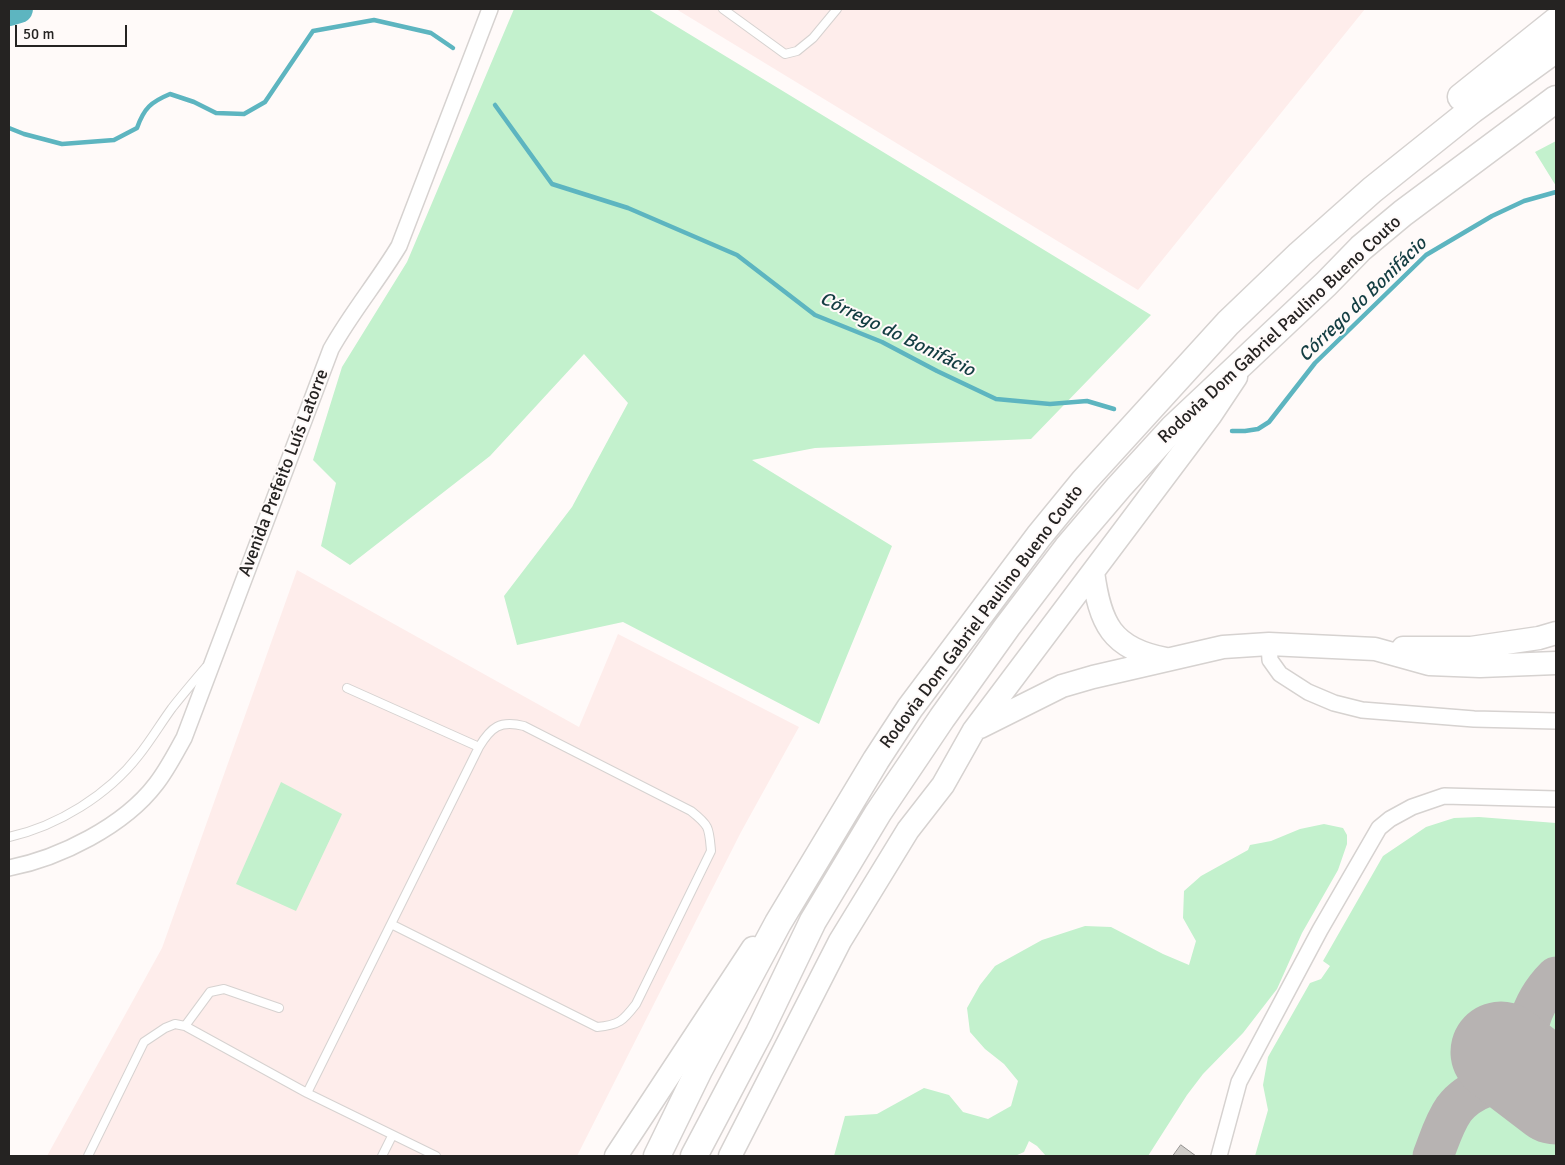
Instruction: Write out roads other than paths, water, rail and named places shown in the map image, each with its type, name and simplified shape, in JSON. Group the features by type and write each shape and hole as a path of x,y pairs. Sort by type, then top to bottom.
{"highway":[{"path":"1084,481 1216,320 1294,243 1356,186 1441,114 1556,22"},
{"name":"Rodovia Dom Gabriel Paulino Bueno Couto","path":"657,1156 699,1070 778,923 910,708 1034,543 1084,481 1228,323 1300,254 1388,178 1472,110 1556,49"},
{"name":"Rodovia Dom Gabriel Paulino Bueno Couto","path":"694,1156 759,1033 813,921 878,813 942,718 1067,548 1173,428 1326,284 1361,248 1403,213 1556,99"}],"main road":[{"path":"730,1156 840,941 908,830 943,785 974,730 1210,416 1252,354"},
{"path":"1093,572 1101,614 1107,626 1128,646 1146,656 1167,659"},
{"path":"974,730 1062,686 1167,659 1223,647 1269,644 1375,649 1472,648 1539,638 1556,632"},
{"path":"1375,649 1429,664 1480,666 1556,664"},
{"path":"616,1156 673,1068 832,833"}],"street":[{"name":"Avenida Prefeito Luís Latorre","path":"9,868 63,851 116,823 140,802 164,773 184,738 331,349 346,322 386,268 399,246 490,9"},
{"path":"1269,644 1270,660 1280,674 1308,692 1334,703 1372,711 1474,719 1556,721"},
{"path":"1219,1156 1239,1082 1320,930 1379,828 1390,819 1412,807 1444,796 1556,799"}],"lane":[{"path":"723,9 785,54 798,51 813,38 837,9"},
{"path":"9,837 19,835 65,816 100,795 139,756 172,708 216,656"},
{"path":"347,688 479,747"},
{"path":"307,1093 391,924 479,747 486,735 496,726 510,723 524,726 691,811 706,823 710,836 710,851 636,1004 625,1019 612,1025 597,1027 391,924"},
{"path":"184,1026 210,992 224,989 279,1008"},
{"path":"88,1156 144,1042 165,1028 175,1024 184,1026 307,1093 436,1156"},
{"path":"382,1156 392,1136"}],"waterway":[{"path":"9,12 19,9"},
{"name":"Córrego do Bonifácio","path":"9,128 62,144 114,140 137,128 142,115 149,106 170,94 194,102 216,113 244,114 265,102 313,31 374,20 431,33 453,48"},
{"name":"Córrego do Bonifácio","path":"495,105 552,184 628,208 737,255 815,315 882,342 996,399 1050,404 1087,401 1114,409"},
{"name":"Córrego do Bonifácio","path":"1232,431 1258,429 1269,422 1315,363 1426,255 1492,216 1524,201 1556,192"}]}
